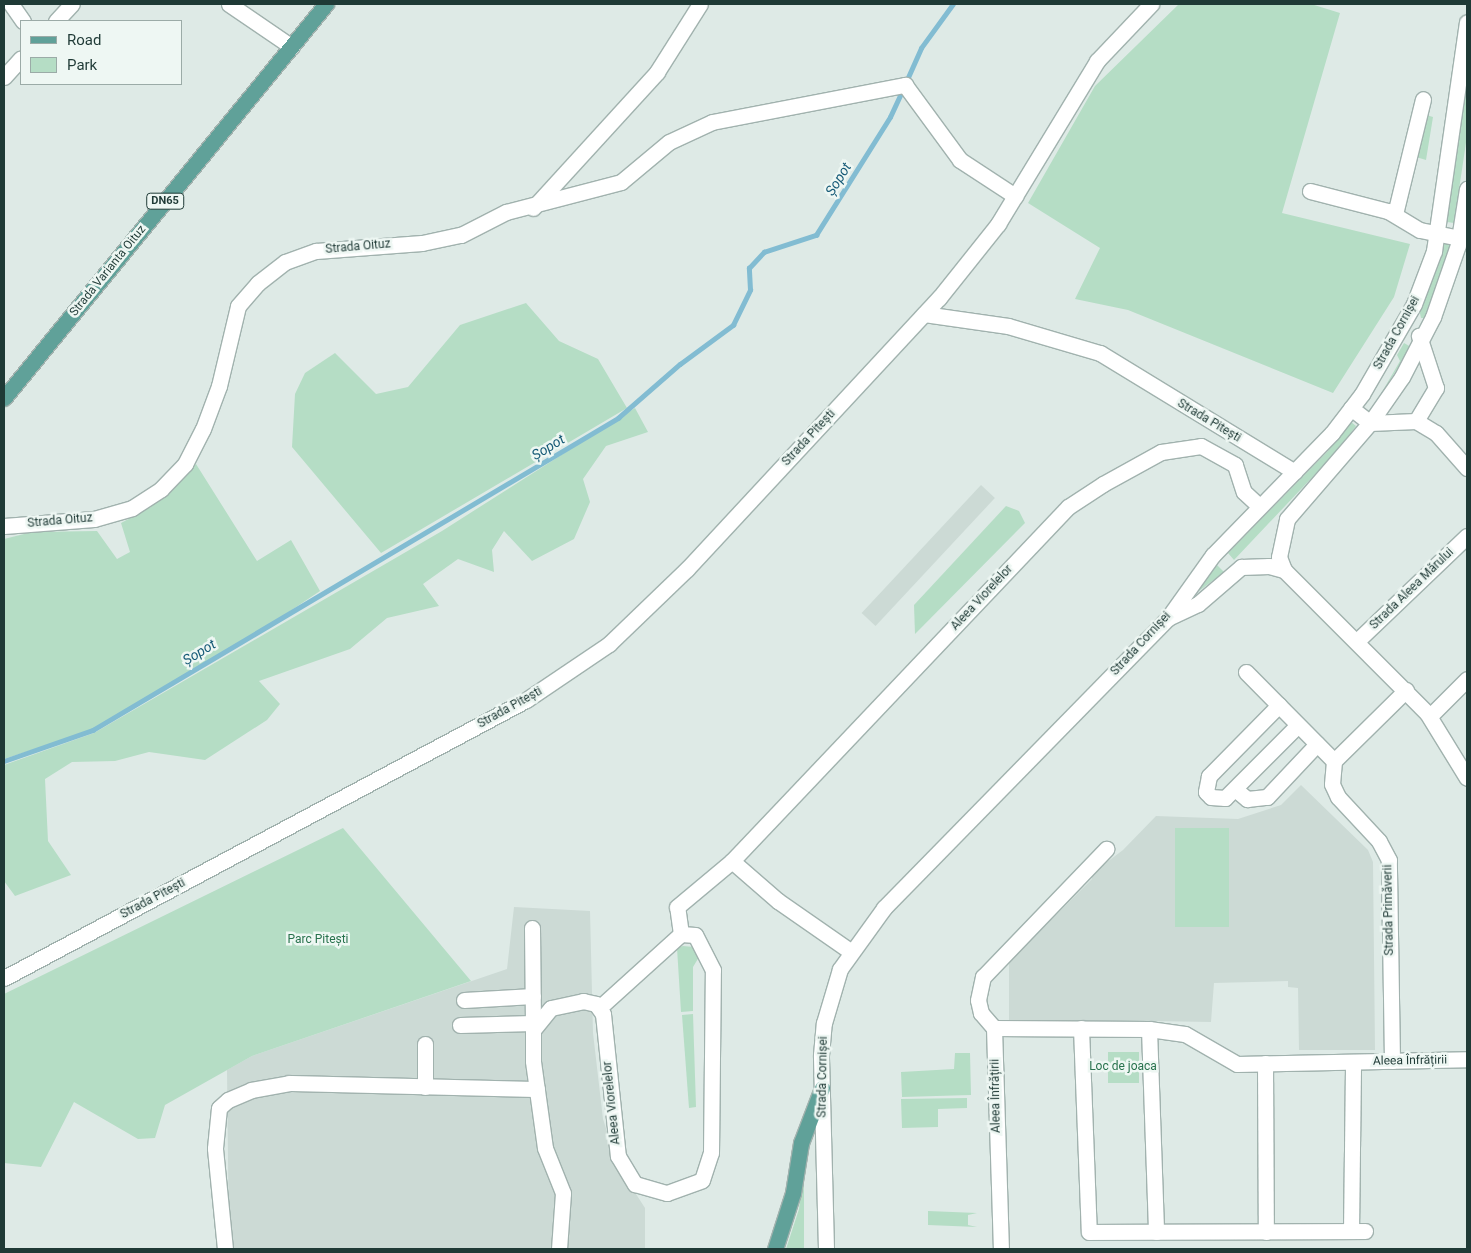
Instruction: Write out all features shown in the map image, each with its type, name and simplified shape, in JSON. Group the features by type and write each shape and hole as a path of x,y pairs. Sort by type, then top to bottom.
{"main road":[{"name":"Strada Varianta Oituz","path":"4,398 326,4"},
{"path":"775,1249 793,1193 801,1143 822,1088"}],"street":[{"path":"11,4 23,20"},
{"path":"57,20 72,4"},
{"path":"229,4 292,47"},
{"path":"533,208 657,72 700,4"},
{"name":"Strada Pitești","path":"4,978 572,672 632,624 687,569 924,314 1015,196 1097,62 1150,4"},
{"name":"Strada Cornișei","path":"826,1249 822,1088 824,1023 850,951 884,908 1168,618 1195,577 1259,506 1295,472 1352,408 1402,327 1425,278 1437,233 1467,22"},
{"path":"4,77 20,59"},
{"name":"Strada Oituz","path":"4,526 94,519 132,508 161,489 185,464 203,429 219,386 238,306 258,283 286,262 316,251 422,242 461,235 506,212 533,208 620,182 669,142 712,122 904,85 960,160 1015,196"},
{"path":"1395,214 1423,98"},
{"name":"Strada Cornișei","path":"1284,570 1279,557 1287,519 1370,423 1422,338 1441,299 1460,238 1467,189"},
{"path":"1310,192 1395,214 1417,229 1460,238"},
{"name":"Strada Pitești","path":"924,314 1008,326 1100,353 1295,472"},
{"path":"1402,327 1422,338 1436,388 1416,421"},
{"path":"1352,408 1370,423 1416,421 1436,433 1467,468"},
{"name":"Aleea Viorelelor","path":"599,1008 618,1156 630,1177 635,1184 667,1193 702,1180 711,1152 713,970 695,935 681,934 677,907 732,861 1068,507 1103,484 1161,452 1201,446 1235,465 1244,492 1259,506"},
{"name":"Strada Aleea Mărului","path":"1357,641 1467,536"},
{"path":"1168,618 1198,604 1241,567 1269,566 1284,570 1430,716 1467,778"},
{"path":"1246,672 1334,761 1406,690"},
{"path":"1430,716 1467,679"},
{"path":"1279,705 1205,784 1206,792 1218,800 1235,788 1298,725"},
{"path":"1235,788 1247,799 1267,797 1318,744"},
{"name":"Strada Primăverii","path":"1334,761 1332,784 1338,797 1374,834 1389,860 1392,1061"},
{"path":"994,1028 981,1013 978,1000 984,977 1106,849"},
{"path":"732,861 778,901 850,951"},
{"path":"532,928 537,1088 545,1148 563,1193 559,1249"},
{"path":"460,1025 534,1027 551,1008 583,1001 599,1008 681,934"},
{"path":"464,1000 533,996"},
{"name":"Aleea Înfrățirii","path":"1001,1249 994,1028 1149,1029 1193,1036 1228,1062 1264,1064 1467,1059"},
{"path":"1081,1028 1089,1232 1358,1231 1353,1062"},
{"path":"1149,1029 1156,1232"},
{"path":"425,1044 425,1087"},
{"path":"1264,1064 1266,1232"},
{"path":"225,1249 215,1148 220,1108 228,1100 251,1090 289,1083 537,1088"}],"shaded area":[{"path":"981,485 995,498 876,626 862,613"},
{"path":"1301,785 1368,850 1373,862 1375,1050 1299,1050 1298,988 1288,987 1288,981 1214,983 1211,1022 1152,1021 1152,1026 1009,1022 1009,962 1092,879 1091,874 1123,850 1156,816 1238,819 1281,805"},
{"path":"514,907 590,911 593,1033 603,1119 618,1166 645,1208 645,1249 229,1249 227,1070 252,1056 507,969"}],"green space":[{"path":"1179,4 1311,4 1340,13 1282,213 1410,244 1394,297 1333,393 1128,310 1075,299 1100,248 1028,203 1095,86"},
{"path":"1467,82 1467,136 1454,223 1447,222"},
{"path":"1426,115 1433,117 1426,160 1416,157"},
{"path":"1443,240 1452,242 1425,318 1421,318 1419,309 1438,267"},
{"path":"526,303 559,341 598,359 627,408 381,553 292,447 295,394 305,373 335,353 376,394 408,387 460,325"},
{"path":"1404,343 1411,347 1375,404 1400,361 1397,355"},
{"path":"635,408 648,432 606,446 583,479 590,502 574,539 532,561 504,531 492,550 494,572 458,559 423,584 439,606 387,618 350,649 259,681 280,704 267,720 205,760 149,752 115,761 72,762 45,779 48,841 71,875 15,896 4,881 4,765 94,733 442,531"},
{"path":"1350,421 1356,426 1338,450 1234,560 1228,553 1328,451"},
{"path":"196,464 257,561 291,540 320,591 247,640 93,730 4,759 4,539 32,532 97,531 117,559 130,552 121,523 151,507"},
{"path":"1006,506 1019,511 1025,523 915,634 914,605"},
{"path":"1217,565 1224,572 1199,591 1199,583"},
{"name":"Parc Pitești","path":"343,828 471,981 252,1056 165,1105 155,1138 138,1139 74,1102 41,1167 4,1163 4,994"},
{"path":"1175,828 1229,828 1229,927 1175,927"},
{"path":"683,946 694,947 699,957 693,967 693,1011 681,1012 677,948"},
{"path":"693,1014 696,1107 689,1108 682,1015"},
{"name":"Loc de joaca","path":"1108,1052 1139,1052 1139,1083 1108,1083"},
{"path":"955,1053 970,1053 971,1095 902,1097 901,1072 954,1069"},
{"path":"967,1098 967,1108 938,1109 938,1127 902,1128 901,1099"},
{"path":"804,1162 804,1249 786,1249 799,1209"},
{"path":"928,1211 977,1213 968,1215 968,1225 977,1227 928,1225"}],"waterway":[{"name":"Șopot","path":"906,82 921,48 953,4"},
{"name":"Șopot","path":"4,761 93,730 618,418 680,364 733,325 750,290 749,268 764,252 816,235 890,117 903,89"}]}
